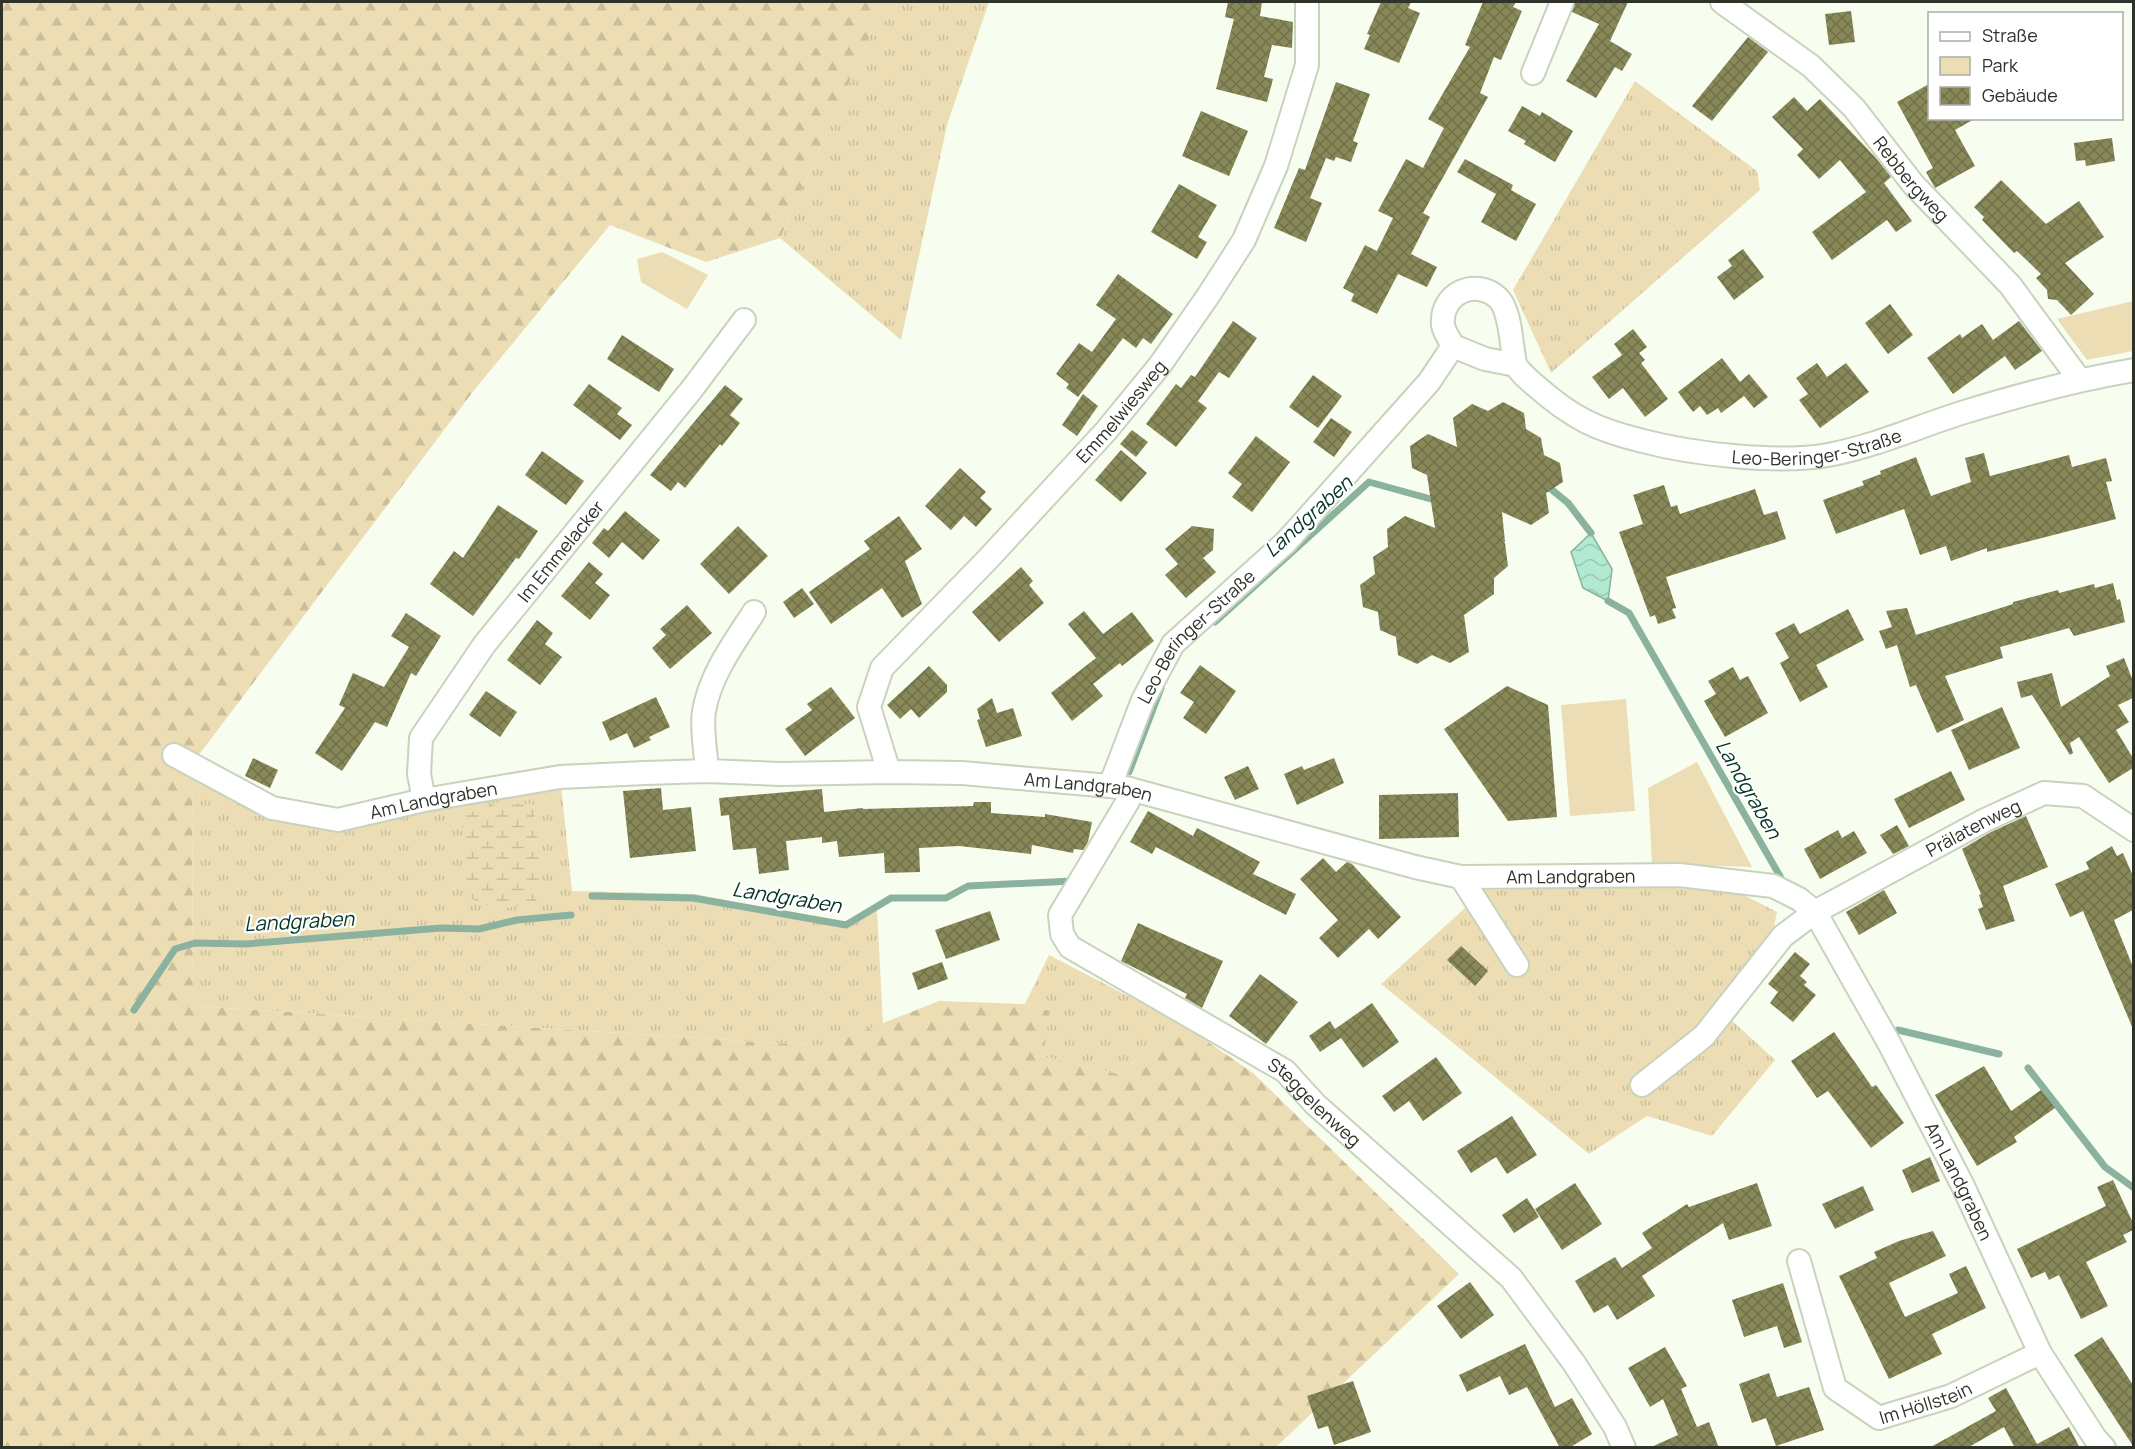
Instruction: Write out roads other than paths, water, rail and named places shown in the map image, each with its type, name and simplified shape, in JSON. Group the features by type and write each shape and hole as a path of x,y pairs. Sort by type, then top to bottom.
{"street":[{"name":"Emmelwiesweg","path":"889,772 869,707 882,668 1106,430 1160,365 1244,240 1276,166 1307,65 1307,2"},
{"path":"1533,73 1562,2"},
{"name":"Rebbergweg","path":"1722,2 1811,66 1854,108 1913,184 2010,285 2079,379"},
{"path":"1467,289 1483,289 1499,299 1511,328 1516,365 1485,358 1453,346 1443,327 1445,306 1453,295 1467,289"},
{"name":"Im Emmelacker","path":"424,800 419,774 421,738 484,645 692,389 744,320"},
{"name":"Leo-Beringer-Straße","path":"1120,788 1143,700 1173,644 1286,542 1429,382 1453,346"},
{"name":"Leo-Beringer-Straße","path":"1516,365 1552,400 1574,416 1604,430 1645,442 1690,450 1743,456 1796,458 1828,455 2079,379 2133,370"},
{"path":"707,771 703,713 710,688 724,658 753,612"},
{"name":"Am Landgraben","path":"174,755 272,808 338,820 424,800 560,777 707,771 781,774 962,773 1120,788 1415,867 1461,877 1679,875 1773,886 1799,899 1815,912 1889,1043 1963,1186 2040,1353 2104,1448"},
{"name":"Steggelenweg","path":"1120,788 1128,801 1060,915 1062,934 1070,947 1285,1071 1315,1104 1511,1278 1574,1363 1615,1426 1624,1448"},
{"name":"Prälatenweg","path":"1815,912 1985,820 2044,793 2083,796 2133,831"},
{"path":"1461,877 1517,965"},
{"path":"1642,1085 1704,1036 1784,936 1815,912"},
{"name":"Im Höllstein","path":"1799,1261 1835,1388 1879,1418 1951,1396 2040,1353"}],"water":[{"path":"1591,533 1612,569 1608,601 1583,588 1571,552"}],"waterway":[{"name":"Landgraben","path":"1215,622 1369,482 1438,501"},
{"name":"Landgraben","path":"1546,485 1568,503 1591,533"},
{"name":"Landgraben","path":"1608,601 1629,613 1781,878"},
{"name":"Landgraben","path":"1129,772 1161,688"},
{"name":"Landgraben","path":"592,896 693,898 846,925 891,898 946,898 968,886 1073,881 1074,879"},
{"name":"Landgraben","path":"134,1010 175,949 195,943 246,944 441,928 479,929 517,920 571,915"},
{"name":"Landgraben","path":"1898,1030 1999,1054"},
{"name":"Landgraben","path":"2028,1068 2105,1167 2134,1188"}]}
